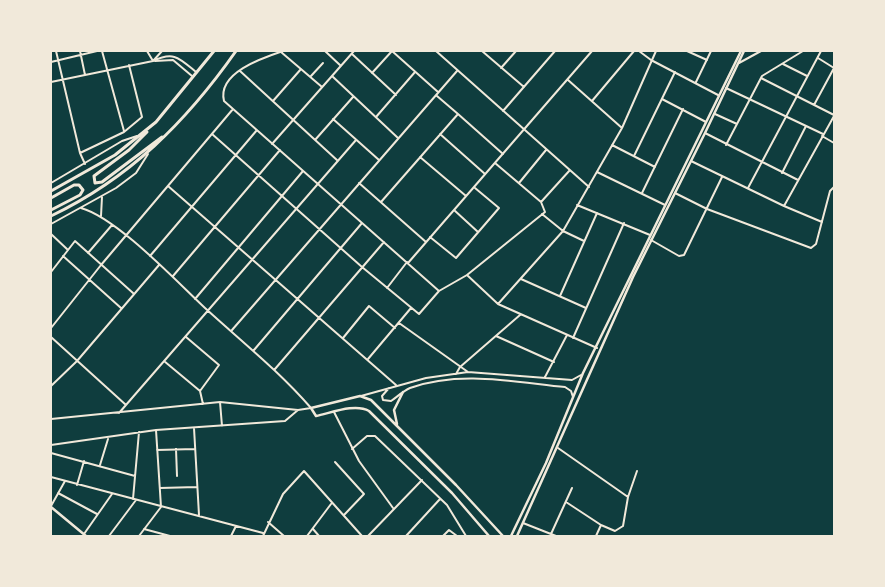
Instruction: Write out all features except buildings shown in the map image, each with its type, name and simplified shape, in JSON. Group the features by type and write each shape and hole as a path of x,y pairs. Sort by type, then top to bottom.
{"main road":[{"path":"214,51 198,73 156,122 129,150 97,173 93,178 95,183 102,182 125,166 188,115 236,51"},
{"path":"51,192 115,155 156,122"},
{"path":"51,216 103,187 148,154 166,134"},
{"path":"51,198 74,186 79,185 83,190 80,195 51,210"}],"street":[{"path":"56,51 80,152 85,164"},
{"path":"80,51 84,75"},
{"path":"51,62 96,51"},
{"path":"102,51 124,132"},
{"path":"147,51 153,61"},
{"path":"153,61 162,51"},
{"path":"268,51 269,56"},
{"path":"325,51 341,66"},
{"path":"272,144 354,51"},
{"path":"372,73 392,51 438,92"},
{"path":"482,51 524,87"},
{"path":"501,68 516,51"},
{"path":"503,111 555,51"},
{"path":"592,101 634,51"},
{"path":"639,51 651,60 718,95"},
{"path":"498,304 563,231 622,128 656,51"},
{"path":"687,51 707,60"},
{"path":"696,82 711,51"},
{"path":"517,536 558,448 586,379 651,240 715,114 742,51"},
{"path":"511,536 546,463 583,373 597,348 718,95 742,51"},
{"path":"738,64 761,51"},
{"path":"726,145 761,78 803,51"},
{"path":"748,189 821,51"},
{"path":"322,87 282,52 273,53 240,71 225,85 222,92 224,101 439,291"},
{"path":"439,52 457,71 589,187"},
{"path":"387,288 591,52"},
{"path":"352,54 396,95"},
{"path":"153,61 163,56 172,56 198,73"},
{"path":"814,105 834,68 818,58"},
{"path":"51,82 153,61 173,60 194,77"},
{"path":"311,77 323,63"},
{"path":"783,64 808,76"},
{"path":"80,152 124,132 142,117 129,66"},
{"path":"273,101 301,69"},
{"path":"240,71 338,161"},
{"path":"232,330 457,71"},
{"path":"376,117 416,72"},
{"path":"634,156 675,72"},
{"path":"332,76 398,138"},
{"path":"761,78 834,115 784,206"},
{"path":"568,80 622,128"},
{"path":"726,88 806,126 834,143"},
{"path":"436,95 503,154"},
{"path":"314,140 354,96"},
{"path":"662,99 706,122"},
{"path":"51,328 125,236 233,109"},
{"path":"642,193 683,109"},
{"path":"381,202 458,114"},
{"path":"715,114 737,124"},
{"path":"333,119 379,160"},
{"path":"782,173 806,126"},
{"path":"149,257 257,130"},
{"path":"705,133 798,180"},
{"path":"212,134 340,248 420,314 439,291 467,275 545,212 541,202 495,163"},
{"path":"440,134 486,174"},
{"path":"51,183 122,141 139,136"},
{"path":"119,413 186,337 251,258 356,140"},
{"path":"612,146 655,167"},
{"path":"172,277 280,150"},
{"path":"519,183 546,150"},
{"path":"51,224 102,197 136,173 148,154"},
{"path":"420,157 466,197"},
{"path":"691,161 784,206 822,222"},
{"path":"541,202 570,170"},
{"path":"195,299 303,171"},
{"path":"597,172 665,205"},
{"path":"651,240 679,256 684,255 722,176"},
{"path":"359,183 426,242"},
{"path":"168,186 396,386"},
{"path":"430,237 456,258 499,208 474,187"},
{"path":"675,193 707,209 811,248 816,244 830,191 834,187"},
{"path":"101,216 102,197"},
{"path":"577,205 650,235"},
{"path":"81,208 101,216 159,265 208,311 254,350 311,408 316,416 361,408 369,411 452,493 489,536"},
{"path":"454,210 478,232"},
{"path":"560,296 597,213"},
{"path":"542,214 563,231 585,241"},
{"path":"254,350 362,223"},
{"path":"573,338 624,223"},
{"path":"88,253 112,225"},
{"path":"51,234 68,250"},
{"path":"51,272 74,242 133,294"},
{"path":"274,370 384,242"},
{"path":"63,256 121,308"},
{"path":"51,386 77,361 159,265"},
{"path":"467,275 498,304 597,348"},
{"path":"521,279 586,308"},
{"path":"343,338 369,306 395,328"},
{"path":"368,360 412,308"},
{"path":"456,374 460,367 520,315"},
{"path":"399,323 468,372"},
{"path":"545,378 567,335"},
{"path":"496,336 554,362"},
{"path":"51,337 126,405"},
{"path":"186,337 219,365 200,391"},
{"path":"164,361 200,391 203,404"},
{"path":"51,419 220,402 298,410 396,386 468,372 572,380 578,378 583,373"},
{"path":"396,386 384,392 383,400 391,401 411,388 444,382 490,379 565,387 571,391 573,400"},
{"path":"397,425 394,410 404,392"},
{"path":"360,396 375,404 397,425 503,536"},
{"path":"220,402 222,426"},
{"path":"51,445 156,430 285,421 298,410"},
{"path":"334,412 352,449 393,508"},
{"path":"194,428 199,517"},
{"path":"140,536 161,507 156,430"},
{"path":"109,536 135,500 139,432"},
{"path":"352,449 367,436 375,436 441,498 455,516 466,536"},
{"path":"100,466 109,438"},
{"path":"157,450 195,448"},
{"path":"558,448 628,497"},
{"path":"176,449 177,476"},
{"path":"51,452 135,476"},
{"path":"77,485 84,461"},
{"path":"335,462 364,494 343,516"},
{"path":"52,477 236,526 263,535 283,494 304,471 331,504 362,536"},
{"path":"566,502 600,525 615,531 621,529 625,522 628,497 637,471"},
{"path":"368,536 422,480"},
{"path":"65,481 51,506 85,535 97,514 112,494"},
{"path":"160,488 197,487"},
{"path":"551,534 572,488"},
{"path":"58,493 97,514"},
{"path":"406,536 441,498"},
{"path":"307,536 331,504"},
{"path":"268,522 284,536"},
{"path":"523,523 556,536"},
{"path":"596,536 600,525"},
{"path":"232,536 236,526"},
{"path":"144,529 160,535 170,536"},
{"path":"313,529 319,536"},
{"path":"443,536 449,530 458,536"}]}
